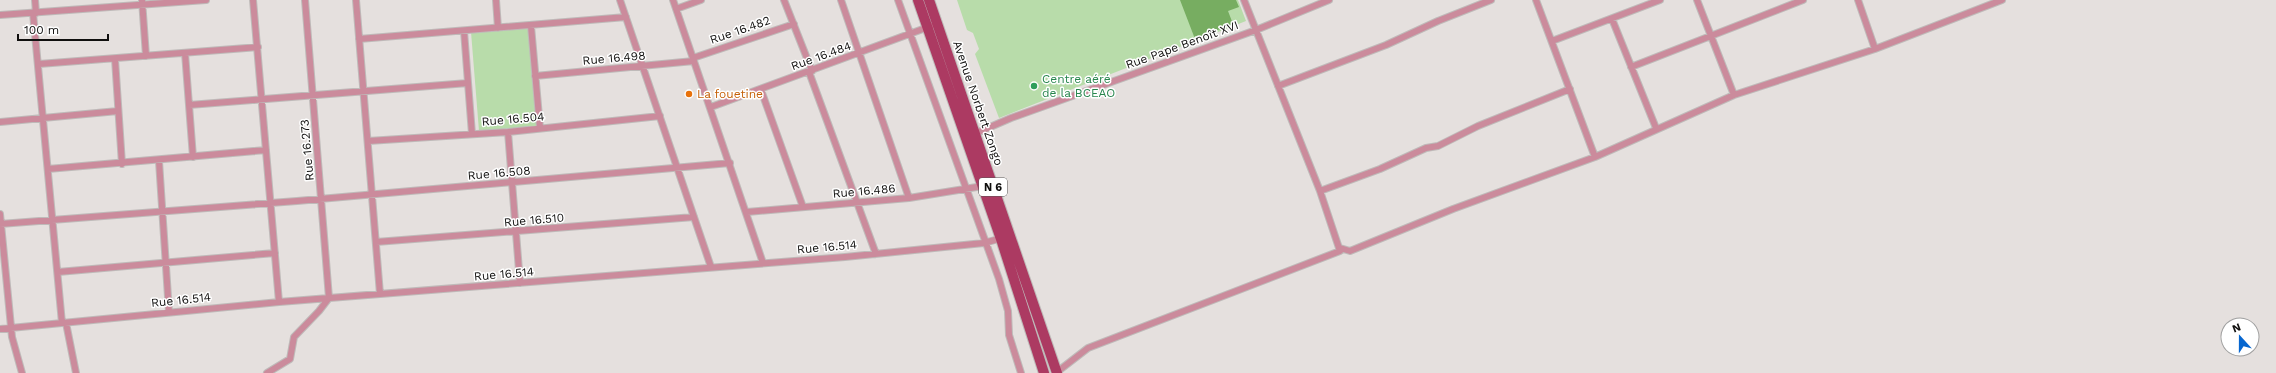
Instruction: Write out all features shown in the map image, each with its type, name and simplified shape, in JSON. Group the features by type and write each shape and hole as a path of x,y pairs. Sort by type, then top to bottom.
{"main road":[{"name":"Avenue Norbert Zongo","path":"918,0 933,26 974,134 1044,373"},
{"name":"Avenue Norbert Zongo","path":"929,0 933,26 983,186 1005,237 1057,372"}],"street":[{"path":"35,0 43,118 58,272 64,323 76,373"},
{"path":"0,16 142,2 206,0"},
{"path":"253,0 263,99 279,302"},
{"name":"Rue 16.273","path":"305,0 329,298"},
{"path":"356,0 380,294"},
{"path":"496,0 498,28"},
{"path":"620,0 711,267"},
{"path":"673,0 747,212 763,263"},
{"path":"676,9 701,0"},
{"path":"784,0 794,24 876,254"},
{"path":"842,0 909,198"},
{"path":"898,0 1005,299 1009,335 1021,373"},
{"path":"1244,0 1320,191 1340,248"},
{"name":"Rue Pape Benoît XVI","path":"974,134 1011,118 1256,30 1329,0"},
{"path":"1278,86 1386,45 1438,21 1491,0"},
{"path":"1536,0 1595,157"},
{"path":"1552,42 1660,0"},
{"path":"1697,0 1734,95"},
{"path":"1631,67 1803,0"},
{"path":"1858,0 1876,50"},
{"path":"1340,248 1350,251 1460,206 1595,157 1656,128 1734,95 1876,50 2002,0"},
{"path":"142,2 146,56"},
{"path":"359,39 531,26 626,16"},
{"path":"1612,19 1656,128"},
{"name":"Rue 16.482","path":"693,60 794,24"},
{"path":"531,26 540,128"},
{"name":"Rue 16.484","path":"711,107 860,54 933,26"},
{"path":"464,31 472,134"},
{"path":"39,64 258,47"},
{"path":"185,53 193,157"},
{"path":"115,59 122,164"},
{"name":"Rue 16.498","path":"535,76 693,60"},
{"path":"189,105 313,94 468,83"},
{"path":"1320,191 1380,169 1426,148 1438,146 1478,126 1570,89"},
{"path":"761,90 803,207"},
{"path":"0,122 118,111"},
{"name":"Rue 16.504","path":"368,141 508,132 660,116"},
{"path":"508,132 520,283"},
{"path":"48,169 159,161 266,150"},
{"path":"159,161 169,312"},
{"name":"Rue 16.508","path":"0,224 512,183 730,163"},
{"name":"Rue 16.486","path":"747,212 858,204 966,190 983,186"},
{"path":"0,214 11,328 22,373"},
{"name":"Rue 16.510","path":"376,242 516,233 694,217"},
{"name":"Rue 16.514","path":"0,329 279,302 876,254 984,243 1005,237"},
{"path":"1057,372 1088,348 1340,251 1340,248"},
{"path":"58,272 275,253"},
{"path":"267,373 290,359 294,337 319,311 329,298"}],"green space":[{"name":"Centre aéré de la BCEAO","path":"957,0 1238,0 1246,21 999,118 975,54 979,49 973,33 967,30"},
{"path":"1180,0 1236,0 1239,7 1228,11 1233,24 1195,39"},
{"path":"528,27 537,126 479,131 471,32"}],"place":[{"name":"Centre aéré de la BCEAO","path":"1034,86"},
{"name":"La fouetine","path":"689,94"}]}
